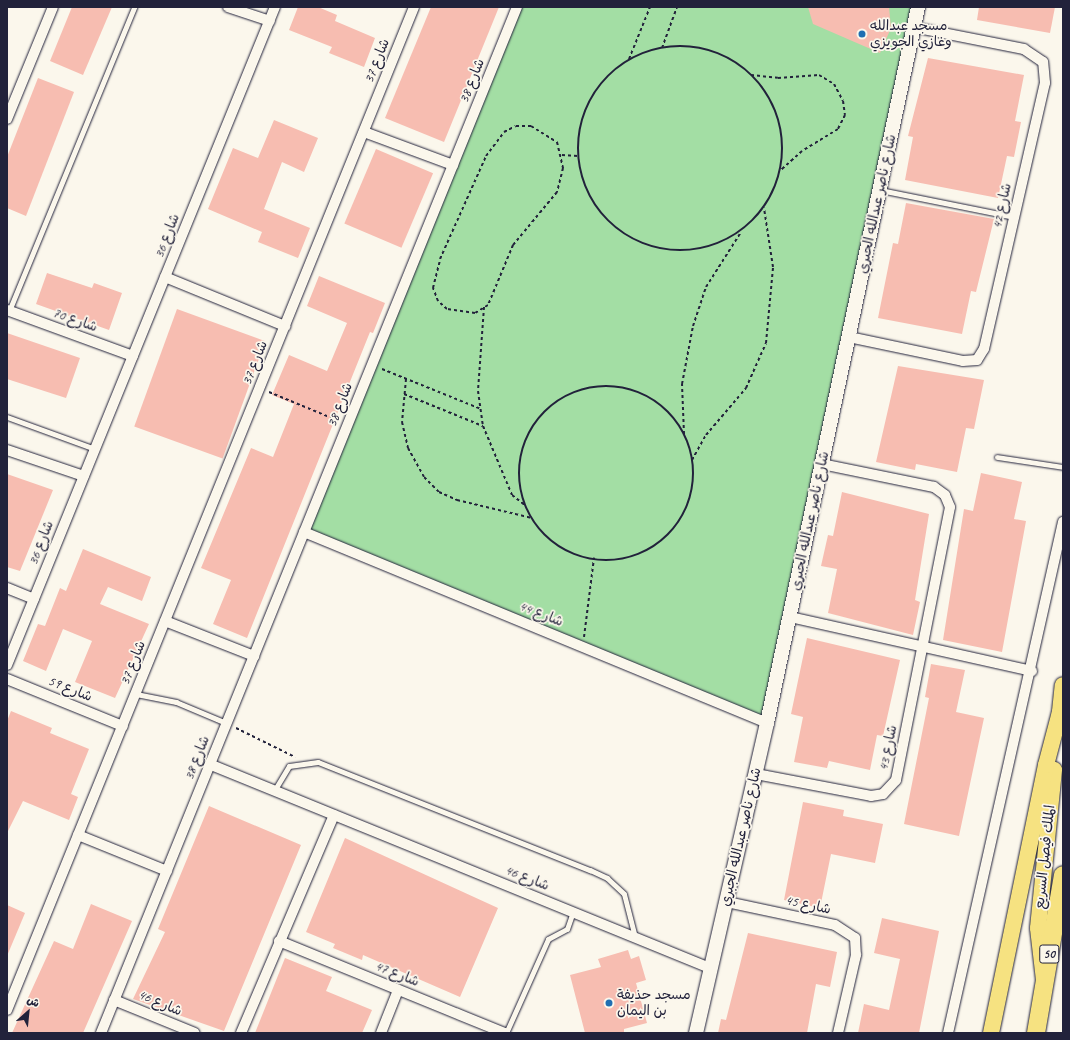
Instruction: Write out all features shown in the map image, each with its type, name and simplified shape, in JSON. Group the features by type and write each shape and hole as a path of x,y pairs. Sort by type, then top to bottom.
{"highway":[{"name":"الملك فيصل السريع","path":"1036,1033 1063,875"}],"main road":[{"name":"الملك فيصل السريع","path":"1045,980 1038,928 1063,685"},
{"path":"991,1033 1046,765 1060,712"}],"street":[{"path":"7,120 53,7"},
{"path":"228,7 270,21"},
{"name":"شارع 36","path":"7,665 275,7"},
{"name":"شارع 37","path":"7,1010 414,7"},
{"name":"شارع 38","path":"101,1033 516,7"},
{"name":"شارع ناصر عبدالله الجبري","path":"696,1033 756,774 790,617 918,7"},
{"name":"شارع 42","path":"849,338 963,361 977,360 984,349 1045,83 1043,62 1024,49 913,26"},
{"path":"364,132 453,165"},
{"path":"165,277 285,326"},
{"name":"شارع 70","path":"8,311 133,356"},
{"path":"7,450 84,476"},
{"name":"شارع 43","path":"756,774 871,796 883,794 896,780 949,521 946,495 934,487 822,464"},
{"path":"948,1033 1032,671 1063,522"},
{"name":"شارع 44","path":"304,532 767,723"},
{"path":"7,588 34,599"},
{"path":"790,617 1032,671"},
{"path":"165,621 254,656"},
{"name":"شارع 59","path":"7,679 123,726"},
{"name":"شارع 46","path":"209,764 710,968"},
{"path":"241,1033 278,941 334,815"},
{"path":"78,835 167,871"},
{"name":"شارع 45","path":"727,902 835,925 855,938 856,955 838,1033"},
{"name":"شارع 47","path":"278,941 505,1033"},
{"path":"381,1033 398,990"},
{"name":"شارع 46","path":"114,1000 195,1033"}],"lane":[{"path":"8,311 134,7"},
{"path":"880,190 1014,217"},
{"path":"7,417 95,449"},
{"path":"997,457 1063,467"},
{"path":"136,694 176,702 226,723"},
{"path":"274,791 281,773 288,766 300,763 318,762 607,878 624,894 635,937"},
{"path":"505,1033 548,939 567,929 573,912"}],"path":[{"path":"628,60 650,7"},
{"path":"662,48 676,7"},
{"path":"692,461 684,435 682,384 693,326 706,287 742,230 764,207 780,171 782,148 778,118 764,90 750,74 714,52 684,46 662,48 628,60 612,72 592,96 580,125 578,156 592,201 612,225 638,242 669,250 700,249 742,230"},
{"path":"750,74 778,78 819,75 834,84 843,102 845,115 838,129 802,151 780,171"},
{"path":"484,307 475,312 447,309 438,301 433,288 452,230 486,156 504,132 531,126 558,142 562,155 563,168 557,192 522,232 484,307 479,349 480,409 483,426 512,495 525,505"},
{"path":"562,155 578,156"},
{"path":"684,435 659,404 633,390 603,386 573,392 548,408 529,432 520,460 525,505 532,518 552,541 594,558 631,555 664,537 688,500 692,461 706,435 746,388 766,343 773,267 764,207"},
{"path":"371,365 480,409"},
{"path":"406,379 402,422 408,448 424,477 439,492 457,500 532,518"},
{"path":"260,388 348,424"},
{"path":"404,394 483,426"},
{"path":"583,647 594,558"},
{"path":"226,723 294,756 300,763"}],"green space":[{"path":"517,7 916,7 767,723 304,532"}],"building":[{"path":"72,7 112,7 83,75 50,61"},
{"path":"298,7 318,7 337,15 335,21 375,38 364,67 329,53 332,47 289,30"},
{"path":"431,7 499,7 444,142 385,118"},
{"name":"مسجد عبدالله وغازي الجويزي","path":"808,7 889,7 891,28 880,53 813,24"},
{"path":"979,7 1055,7 1050,33 977,20"},
{"path":"928,58 1024,75 1015,121 1021,122 1014,157 1007,156 998,198 905,180 913,137 908,136"},
{"path":"38,78 74,92 26,216 7,208 7,157"},
{"path":"274,120 318,138 304,172 282,162 264,209 310,228 298,258 258,242 262,232 208,209 233,148 258,158"},
{"path":"376,149 433,173 401,248 344,224"},
{"path":"906,203 994,219 976,292 971,291 962,334 878,318 893,243 898,244"},
{"path":"47,273 92,288 94,283 122,293 109,330 36,304"},
{"path":"319,276 385,303 373,333 370,332 247,638 213,624 231,580 201,568 251,448 273,457 294,404 272,395 289,355 327,371 347,323 307,306"},
{"path":"177,309 265,341 223,459 134,426"},
{"path":"7,333 80,358 66,398 7,379"},
{"path":"898,366 984,380 974,429 966,428 957,472 916,464 915,470 876,462"},
{"path":"981,473 1022,482 1014,519 1026,521 1002,652 943,640 964,509 973,511"},
{"path":"7,474 53,490 20,571 7,567"},
{"path":"842,492 929,514 915,600 920,602 913,635 828,613 837,569 821,566 828,535 833,536"},
{"path":"83,549 151,577 142,601 108,587 100,604 149,624 115,698 75,682 92,641 63,629 46,671 23,661 38,624 45,626 60,588 66,591"},
{"path":"807,638 900,660 883,736 877,735 870,770 829,761 827,768 794,762 803,717 791,714"},
{"path":"931,664 965,670 956,712 984,718 959,836 904,824 929,698 925,697"},
{"path":"11,711 52,728 50,733 89,749 71,794 78,797 69,820 23,801 7,833 7,721"},
{"path":"803,802 844,810 843,816 883,824 875,863 831,854 820,908 784,900"},
{"path":"209,806 301,845 224,1031 133,999 165,932 158,929"},
{"path":"345,838 498,908 460,997 363,955 362,960 333,948 335,944 306,932"},
{"path":"91,904 132,921 83,1033 12,1033 54,941 73,949"},
{"path":"7,905 25,913 7,956"},
{"path":"882,918 939,931 919,1033 858,1033 864,1004 889,1010 900,959 874,953"},
{"path":"748,933 837,952 830,987 816,984 807,1033 718,1033 721,1019 726,1020"},
{"name":"مسجد حذيفة بن اليمان","path":"628,950 631,959 639,956 646,980 636,983 647,1023 624,1029 624,1033 585,1033 570,975 601,967 598,959"},
{"path":"285,958 332,977 326,991 372,1010 362,1033 255,1033"}],"place":[{"name":"مسجد عبدالله وغازي الجويزي","path":"862,34"},
{"name":"مسجد حذيفة بن اليمان","path":"609,1003"}]}
